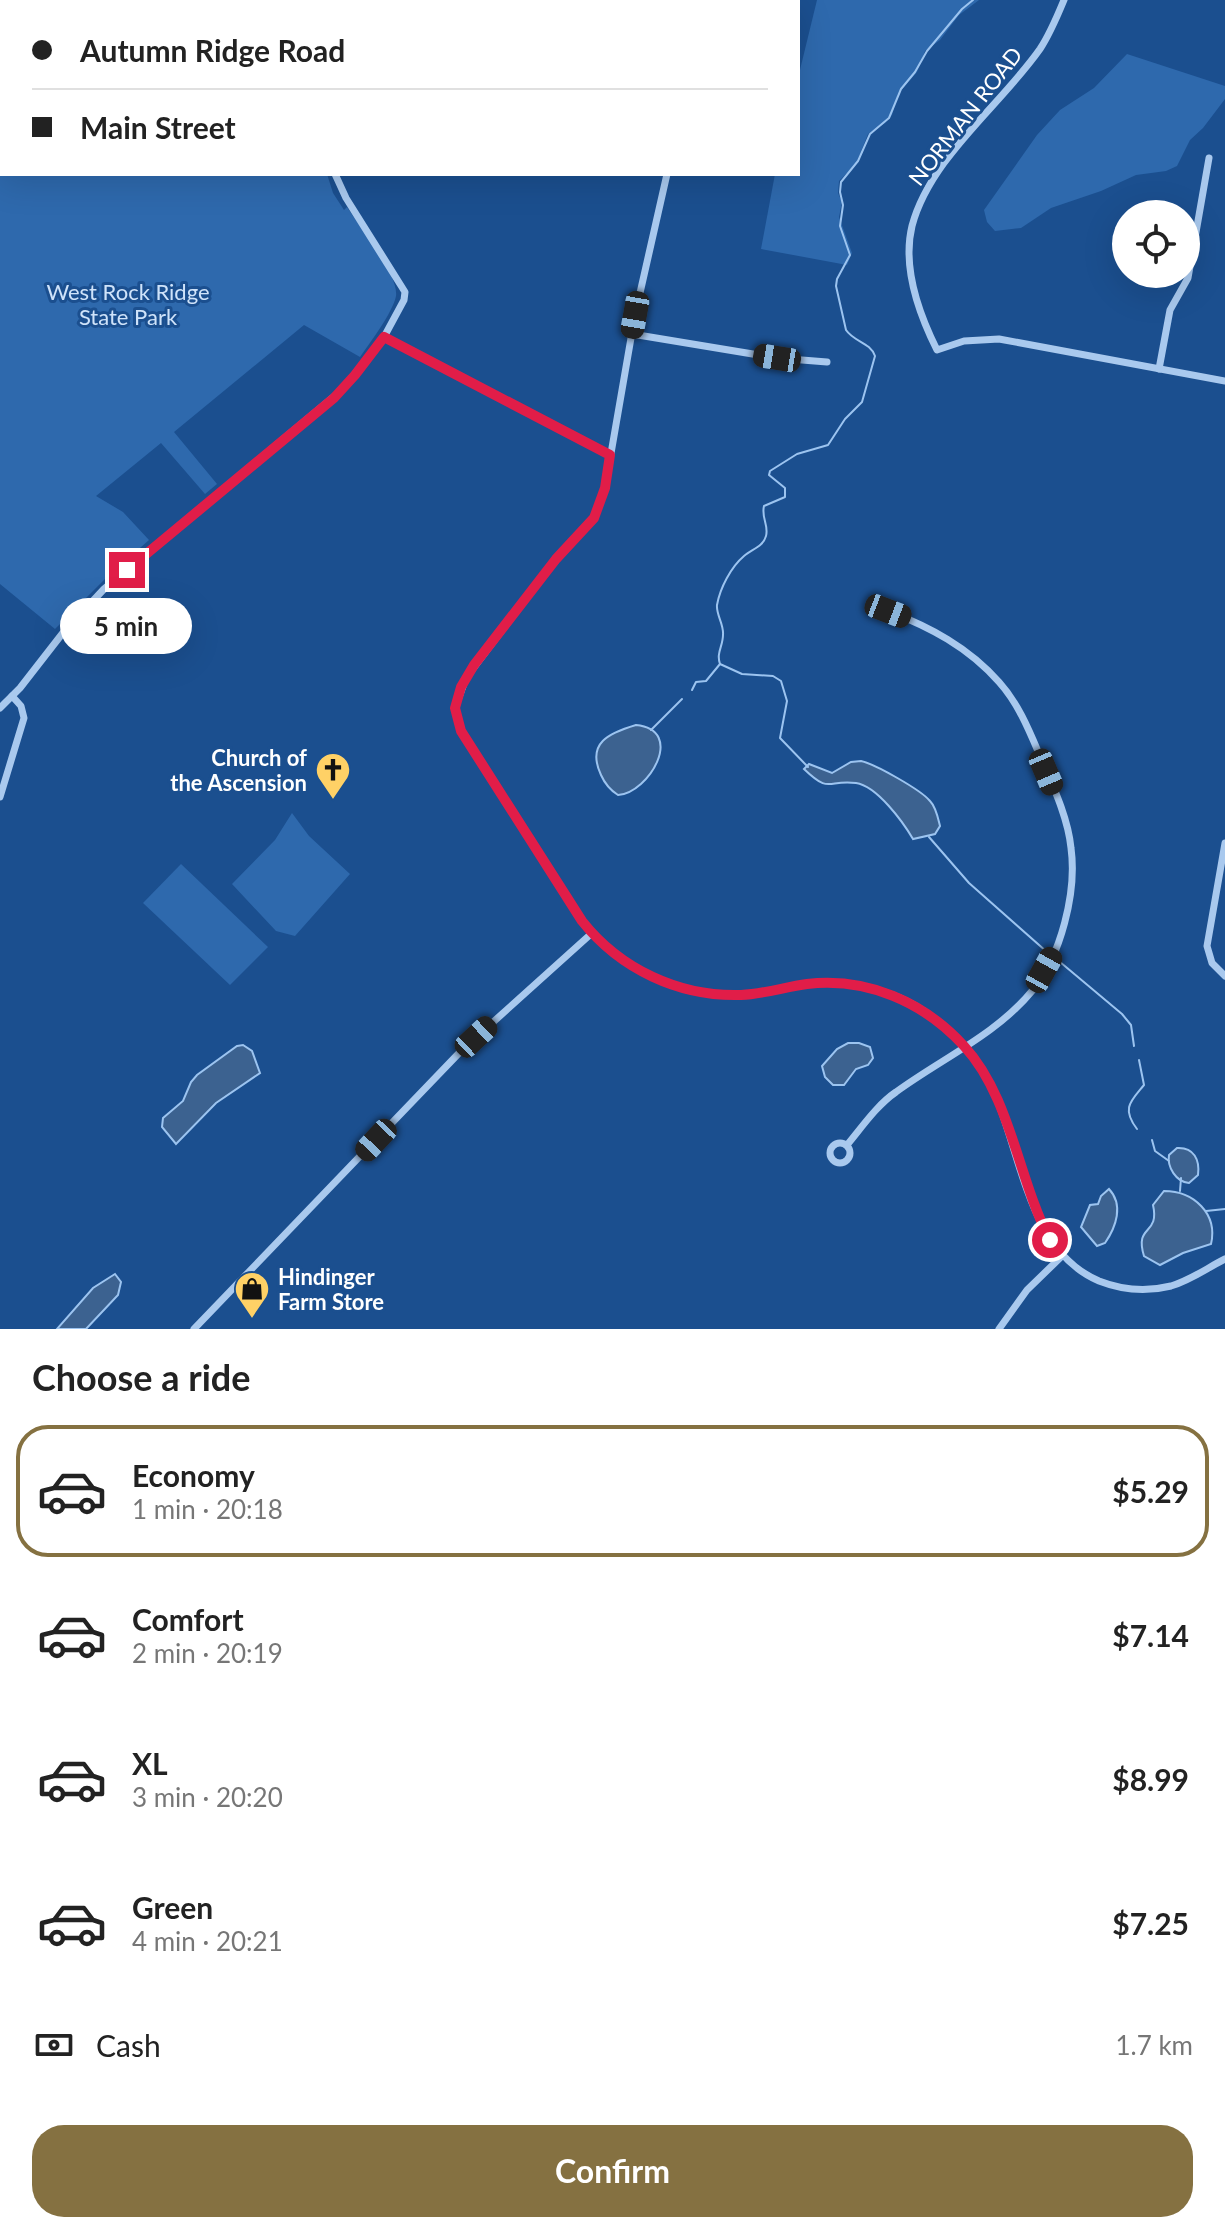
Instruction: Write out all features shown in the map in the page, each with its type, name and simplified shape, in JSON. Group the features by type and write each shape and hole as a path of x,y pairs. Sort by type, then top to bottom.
{"street":[{"name":"NORMAN ROAD","path":"1064,0 1038,51 923,196 911,229 911,263 920,314 937,350 964,341 999,339 1159,369"},
{"path":"1209,158 1188,278 1170,310 1159,369 1225,381"},
{"path":"0,708 104,589 334,398 384,337 404,300 404,288 346,198 336,176"},
{"path":"667,176 632,334 605,488 594,518 556,559 474,665 461,687 455,708 461,731 558,886 592,933 616,955 668,984 701,992 743,995 824,983 858,985 924,1011 964,1046 988,1081 1039,1216 1050,1240 1062,1256 1092,1278 1113,1286 1135,1289 1164,1287 1186,1281 1225,1259"},
{"path":"632,334 777,358 827,362"},
{"path":"384,337 610,455"},
{"path":"847,1145 892,1094 1005,1018 1034,990 1055,951 1070,901 1071,847 1055,791 1024,718 1000,682 963,649 930,627 888,611"},
{"path":"0,797 24,718 21,706 12,696"},
{"path":"1225,843 1207,946 1212,963 1225,976"},
{"path":"194,1329 461,1051 592,933"},
{"path":"999,1329 1027,1290 1062,1256"}],"green space":[{"path":"817,0 979,0 959,15 940,40 925,51 917,72 898,94 892,115 868,134 856,164 839,181 838,193 842,202 839,217 852,253 847,265 761,249 775,176 800,176 800,70"},
{"path":"1127,54 1225,86 1225,99 1190,140 1177,166 1166,171 1136,175 1051,208 1021,228 995,231 987,222 984,210 1037,135 1060,110 1094,88"},
{"name":"West Rock Ridge State Park","path":"0,176 328,176 333,193 344,210 347,207 377,251 395,287 396,296 391,310 360,357 304,325 174,432 217,484 205,494 161,443 96,496 123,512 149,540 55,629 0,584"},
{"path":"292,813 309,836 350,874 295,936 276,931 232,884 275,840"},
{"path":"181,864 268,947 230,985 143,903"}],"shaded area":[{"path":"636,725 651,729 659,738 657,761 641,784 630,792 618,795 610,789 597,764 598,747 609,736"},
{"path":"861,761 897,778 930,801 940,826 935,834 913,839 896,815 872,791 856,783 825,784 804,769 809,764 832,773 851,762"},
{"path":"848,1043 870,1047 873,1058 868,1065 856,1069 844,1085 833,1085 825,1077 822,1066 837,1049"},
{"path":"243,1045 252,1051 260,1073 216,1103 176,1144 162,1127 163,1118 183,1101 197,1075 237,1046"},
{"path":"1177,1148 1192,1152 1197,1160 1198,1175 1189,1183 1176,1177 1169,1164 1169,1155"},
{"path":"1109,1189 1114,1195 1117,1216 1105,1243 1097,1246 1081,1227 1090,1205 1098,1204"},
{"path":"1164,1191 1185,1195 1201,1206 1211,1223 1212,1233 1211,1244 1160,1265 1144,1256 1142,1239 1153,1222 1153,1205"},
{"path":"115,1274 121,1282 118,1295 86,1329 57,1329 93,1288"}],"waterway":[{"path":"808,767 780,738 787,701 781,681 773,676 742,674 720,664 723,631 717,605 723,585 735,566 765,540 764,506 785,497 785,488 769,475 770,471 797,454 828,445 845,419 862,402 875,356 846,330 836,286 850,255 840,226 843,205 841,182 858,161 870,134 889,118 901,89 927,51 973,0"},
{"path":"692,690 696,682 706,681 720,664"},
{"path":"651,730 682,699"},
{"path":"929,837 969,883 1047,952"},
{"path":"1060,962 1122,1014 1131,1025 1134,1046"},
{"path":"1137,1129 1129,1110 1132,1100 1144,1085 1139,1060"},
{"path":"1152,1140 1155,1151 1169,1161"},
{"path":"1180,1191 1181,1178"},
{"path":"1206,1211 1225,1209"}],"place":[{"name":"Church of the Ascension","path":"333,801"},
{"name":"Hindinger Farm Store","path":"252,1320"}],"route":[{"path":"127,570 334,398 384,337 610,455 605,488 594,518 556,559 474,665 461,687 455,708 461,731 582,921 602,944 628,963 668,984 724,995 759,993 809,984 858,985 909,1002 949,1031 971,1054 988,1081 1050,1240"}]}
